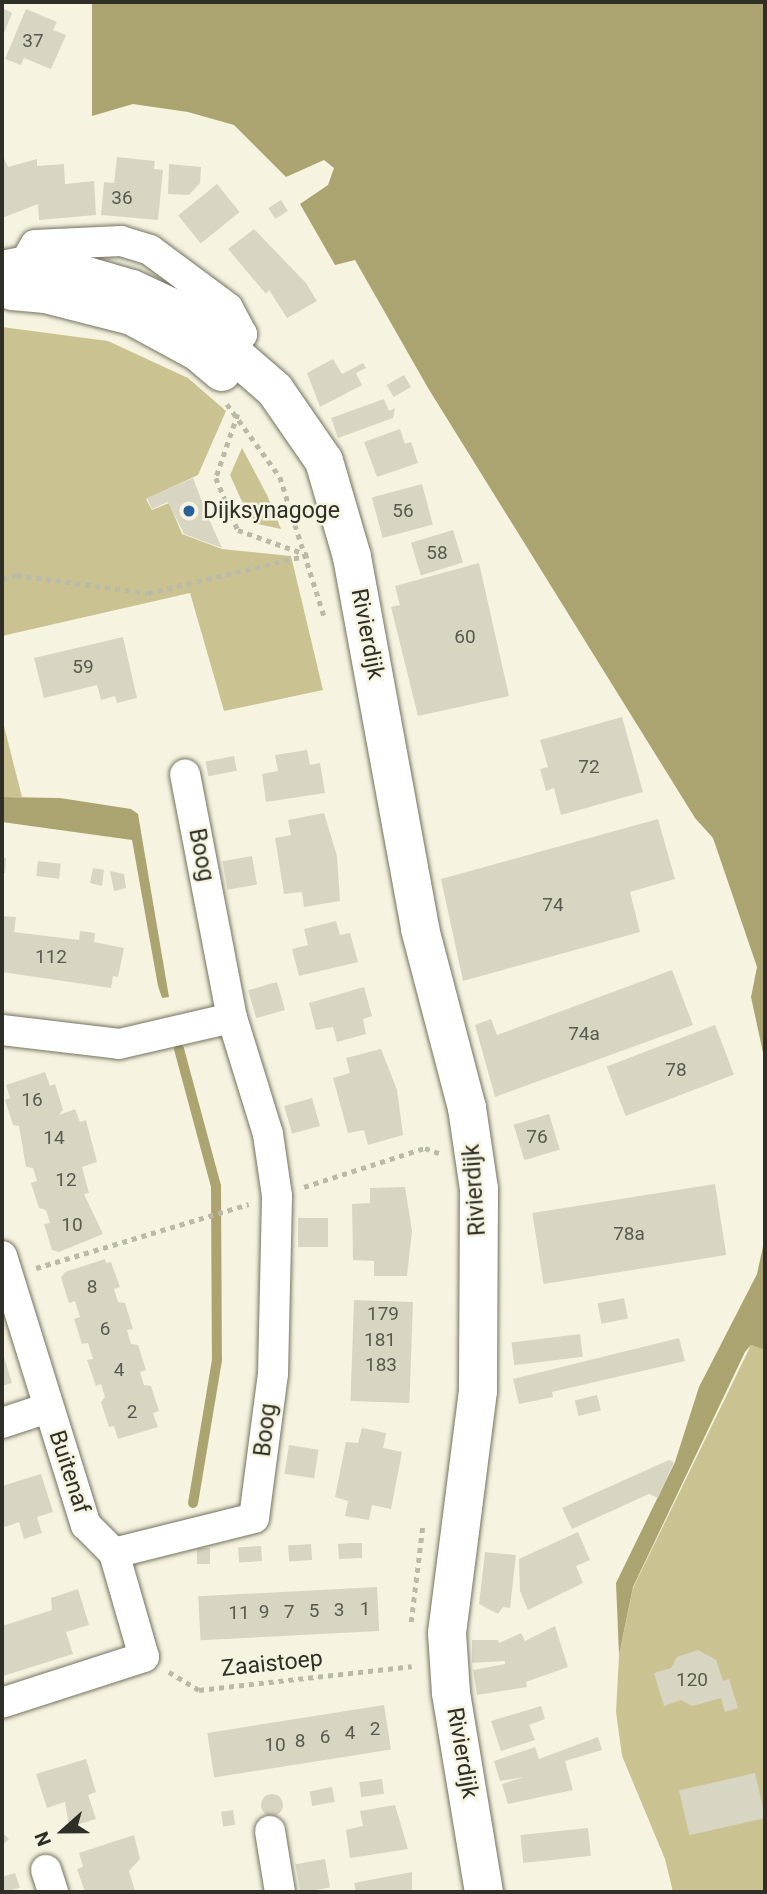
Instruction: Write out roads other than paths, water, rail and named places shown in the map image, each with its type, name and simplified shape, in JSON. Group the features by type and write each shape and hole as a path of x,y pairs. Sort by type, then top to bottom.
{"street":[{"name":"Rivierdijk","path":"224,371 242,334 228,308 150,250 121,242 35,246 12,279 132,316 198,352 224,371 261,411 331,498 352,556 420,929 467,1108 479,1189 478,1391 447,1633 451,1693 484,1892"},
{"name":"Boog","path":"114,1553 254,1518 273,1374 277,1196 268,1134 232,1018 185,774"},
{"path":"2,1030 119,1044 232,1018"},
{"name":"Buitenaf","path":"2,1703 144,1657 114,1553 86,1525 5,1266"},
{"path":"2,1423 48,1408"},
{"path":"270,1830 280,1892"}],"waterway":[{"path":"179,1049 216,1186 217,1360 193,1503"}],"place":[{"name":"Dijksynagoge","path":"189,511"}]}
